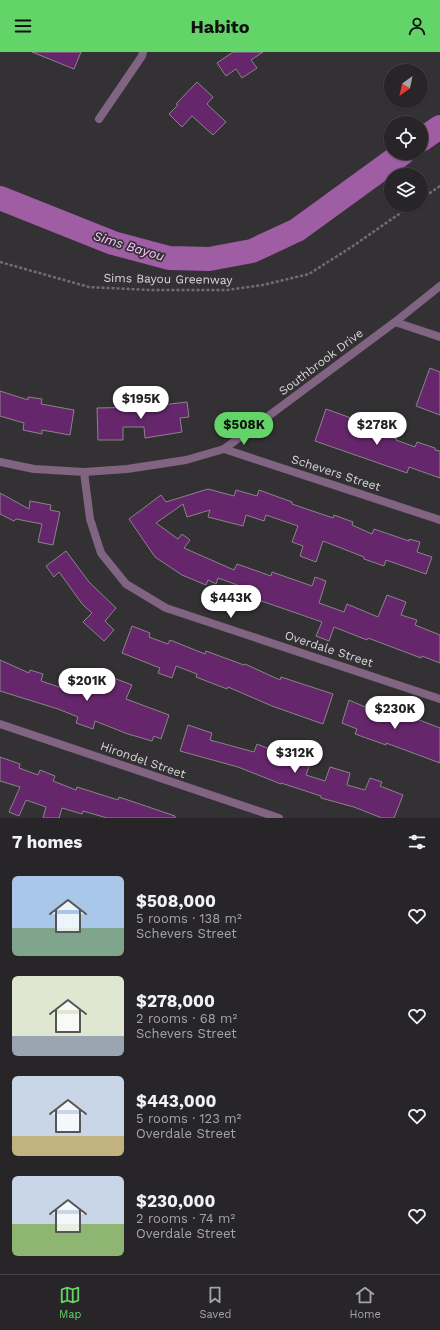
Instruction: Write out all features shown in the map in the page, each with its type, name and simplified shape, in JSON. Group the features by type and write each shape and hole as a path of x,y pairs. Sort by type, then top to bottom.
{"street":[{"path":"98,119 144,53"},
{"name":"Southbrook Drive","path":"0,462 34,469 84,472 127,469 186,460 224,449 395,322 440,286"},
{"path":"395,322 440,337"},
{"name":"Schevers Street","path":"224,449 440,520"},
{"name":"Overdale Street","path":"84,472 90,519 101,553 126,584 166,608 440,699"},
{"name":"Hirondel Street","path":"0,724 279,818"}],"path":[{"path":"428,194 440,186"},
{"name":"Sims Bayou Greenway","path":"0,262 90,286 149,290 227,290 263,285 310,274 402,212"}],"building":[{"path":"32,52 81,52 74,69"},
{"path":"233,52 263,52 251,60 257,68 242,78 236,69 226,76 217,63"},
{"path":"197,82 213,97 207,104 226,122 213,135 192,116 182,127 169,114 178,105 176,104"},
{"path":"430,368 440,372 440,415 416,406"},
{"path":"0,391 28,400 28,397 42,399 41,404 74,410 70,435 42,430 42,434 23,430 24,423 0,416"},
{"path":"187,402 189,417 180,418 182,432 145,438 144,427 123,427 123,440 98,440 97,408 144,407"},
{"path":"326,409 351,418 350,422 415,447 417,442 440,451 440,478 409,467 407,473 315,441"},
{"path":"208,489 234,496 236,490 257,496 259,490 292,502 292,504 333,518 334,515 353,522 352,525 372,534 374,529 409,541 409,539 420,542 417,552 432,557 426,574 386,560 384,566 323,541 316,562 300,556 303,546 292,542 298,526 266,515 264,521 246,515 243,526 208,517 210,510 187,517 183,504 156,523 178,539 182,534 190,540 184,548 234,570 237,564 271,576 272,572 312,586 315,577 326,581 319,603 344,612 347,604 378,617 387,595 406,602 401,615 417,620 415,625 440,635 440,663 422,656 421,658 368,638 367,640 334,627 329,641 316,636 322,622 247,596 248,593 239,590 240,586 218,578 216,584 208,580 206,585 182,575 155,557 129,519 161,495 166,502"},
{"path":"0,493 29,509 30,501 51,505 50,510 60,512 53,545 38,542 42,524 16,519 14,521 0,514"},
{"path":"66,551 89,582 116,608 105,621 114,630 104,641 83,622 92,613 83,605 59,572 54,577 46,566"},
{"path":"132,626 150,633 149,637 168,644 170,640 205,654 206,651 244,665 245,664 280,680 281,677 333,694 323,724 272,706 228,687 227,689 196,677 197,674 176,666 172,678 158,673 160,668 122,653"},
{"path":"0,660 29,673 30,670 43,674 41,681 65,689 69,676 106,689 111,677 132,685 126,699 169,715 161,739 154,736 152,741 128,734 95,721 93,729 76,723 78,717 58,709 0,691"},
{"path":"349,700 365,707 366,704 408,719 409,716 440,728 440,763 386,743 386,745 355,734 357,729 342,723"},
{"path":"188,725 212,733 210,740 254,752 257,744 292,758 294,752 312,758 306,775 325,781 330,767 350,773 347,785 365,790 370,778 382,782 380,786 403,795 394,818 382,818 354,807 321,798 321,796 281,784 238,767 180,751"},
{"path":"0,757 20,764 19,768 38,775 40,770 55,776 53,781 76,790 77,787 118,800 119,797 175,816 175,818 107,818 83,811 82,814 62,808 59,818 43,818 46,807 26,800 19,816 9,812 20,787 0,781"}],"waterway":[{"name":"Sims Bayou","path":"428,135 440,127"},
{"name":"Sims Bayou","path":"0,198 113,243 169,258 209,259 252,251 297,230 393,160"}]}
